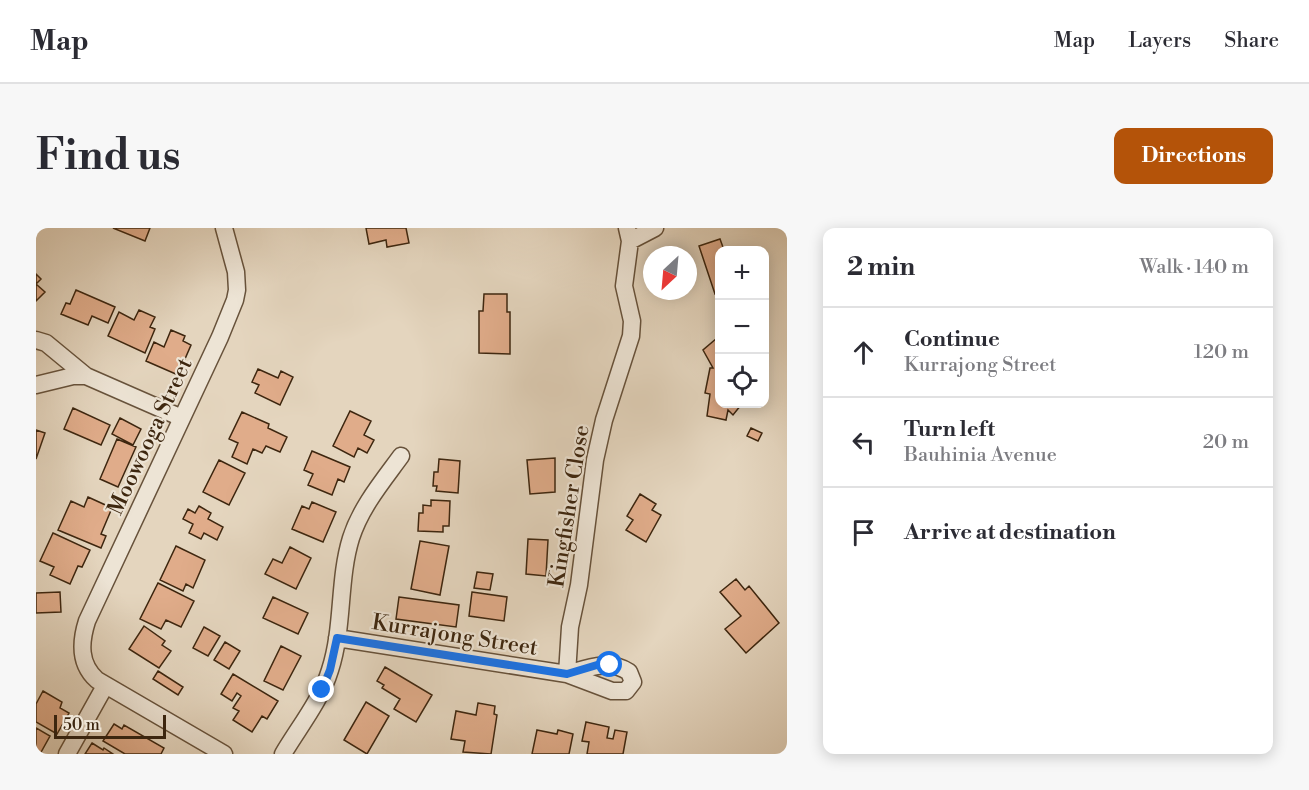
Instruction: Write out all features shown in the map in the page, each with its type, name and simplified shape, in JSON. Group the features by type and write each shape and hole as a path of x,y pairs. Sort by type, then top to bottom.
{"street":[{"name":"Moowooga Street","path":"105,686 90,674 83,661 82,640 87,621 236,300 238,280 224,228"},
{"name":"Kingfisher Close","path":"567,674 570,627 579,585 597,450 631,336 632,321 624,286 628,235 655,228"},
{"path":"36,340 46,343 86,376 182,418"},
{"path":"36,385 73,376 86,376"},
{"path":"283,754 327,680 337,638 350,540 369,500 401,456"},
{"name":"Kurrajong Street","path":"337,638 567,674"},
{"path":"67,754 105,686 224,754"}],"building":[{"path":"113,228 150,228 145,241"},
{"path":"366,228 406,228 409,243 387,247 386,240 369,244"},
{"path":"720,239 723,246 715,246 715,294 699,246"},
{"path":"36,274 41,279 36,284"},
{"path":"36,284 45,292 36,301"},
{"path":"76,290 115,307 108,323 92,316 88,325 61,314 66,303 70,304"},
{"path":"484,294 507,294 507,312 510,312 510,354 479,353 479,311 483,311"},
{"path":"139,310 155,317 150,327 155,329 145,353 108,336 119,312 134,320"},
{"path":"171,330 185,336 183,341 191,345 178,375 146,361 154,342 164,347"},
{"path":"715,340 715,408 739,408 733,415 728,410 726,420 707,416 710,394 705,393 710,368 713,368 703,350"},
{"path":"258,369 278,378 281,371 293,377 280,405 255,393 259,385 252,382"},
{"path":"73,408 110,425 101,445 64,429"},
{"path":"350,411 371,421 364,435 374,440 367,453 358,448 354,457 333,446"},
{"path":"242,412 269,424 268,428 287,437 280,452 266,446 262,453 253,449 247,464 232,457 238,443 229,439"},
{"path":"120,418 141,429 133,445 112,434"},
{"path":"751,428 762,433 758,441 747,436"},
{"path":"36,430 45,433 36,459"},
{"path":"117,439 136,447 118,487 100,479"},
{"path":"312,451 350,467 344,482 338,479 332,495 308,485 313,474 304,470"},
{"path":"555,458 555,492 530,494 527,460"},
{"path":"439,459 460,461 458,493 436,491 437,486 433,486 434,472 438,472"},
{"path":"219,460 245,473 229,505 203,492"},
{"path":"640,494 656,504 652,510 661,515 646,542 626,530 633,520 627,516"},
{"path":"88,497 112,508 101,534 106,536 101,548 58,530 71,501 84,507"},
{"path":"431,500 450,501 449,526 443,526 443,532 418,531 419,513 423,513 423,505 431,506"},
{"path":"312,502 336,512 323,542 292,529 302,506 309,509"},
{"path":"199,506 211,513 208,519 223,527 217,540 204,533 201,539 189,533 193,524 183,519 188,509 195,513"},
{"path":"53,533 90,550 82,567 78,566 70,584 50,575 54,567 40,561"},
{"path":"528,539 548,540 546,576 526,574"},
{"path":"420,541 449,546 440,595 411,589"},
{"path":"176,546 205,560 193,588 186,584 183,591 160,580"},
{"path":"290,547 311,558 296,589 265,574 273,559 282,563"},
{"path":"477,572 493,574 490,590 474,588"},
{"path":"736,579 745,590 749,586 779,623 746,653 725,629 741,616 720,592"},
{"path":"158,583 194,601 181,627 166,620 161,629 140,619"},
{"path":"60,592 61,612 36,613 36,593"},
{"path":"472,592 507,597 504,621 469,616"},
{"path":"273,597 308,613 298,634 263,618"},
{"path":"399,597 459,605 456,627 396,619"},
{"path":"144,626 165,641 162,645 171,651 159,668 129,649"},
{"path":"204,627 220,636 208,656 193,648"},
{"path":"225,642 240,651 229,669 214,660"},
{"path":"281,646 301,656 283,690 264,681"},
{"path":"385,667 432,695 416,722 394,709 400,699 382,688 384,685 377,681"},
{"path":"158,671 183,687 178,695 153,679"},
{"path":"233,674 278,701 267,719 262,716 252,732 233,720 239,711 233,708 241,696 237,693 232,701 221,694"},
{"path":"43,691 62,702 60,708 69,713 57,734 36,722 36,704"},
{"path":"366,702 389,716 367,754 344,740"},
{"path":"478,703 495,706 494,714 497,715 491,754 463,752 465,741 451,739 456,711 476,715"},
{"path":"586,722 609,727 607,738 613,739 615,730 627,732 623,754 587,754 589,742 582,741"},
{"path":"114,724 122,729 124,725 164,748 161,754 125,754 103,741"},
{"path":"36,728 50,736 40,754 36,754"},
{"path":"537,730 557,734 558,730 573,734 569,754 532,754"},
{"path":"92,743 103,750 104,748 113,754 85,754"}],"route":[{"path":"322,690 330,670 337,638 567,674 597,665 610,665"}]}
